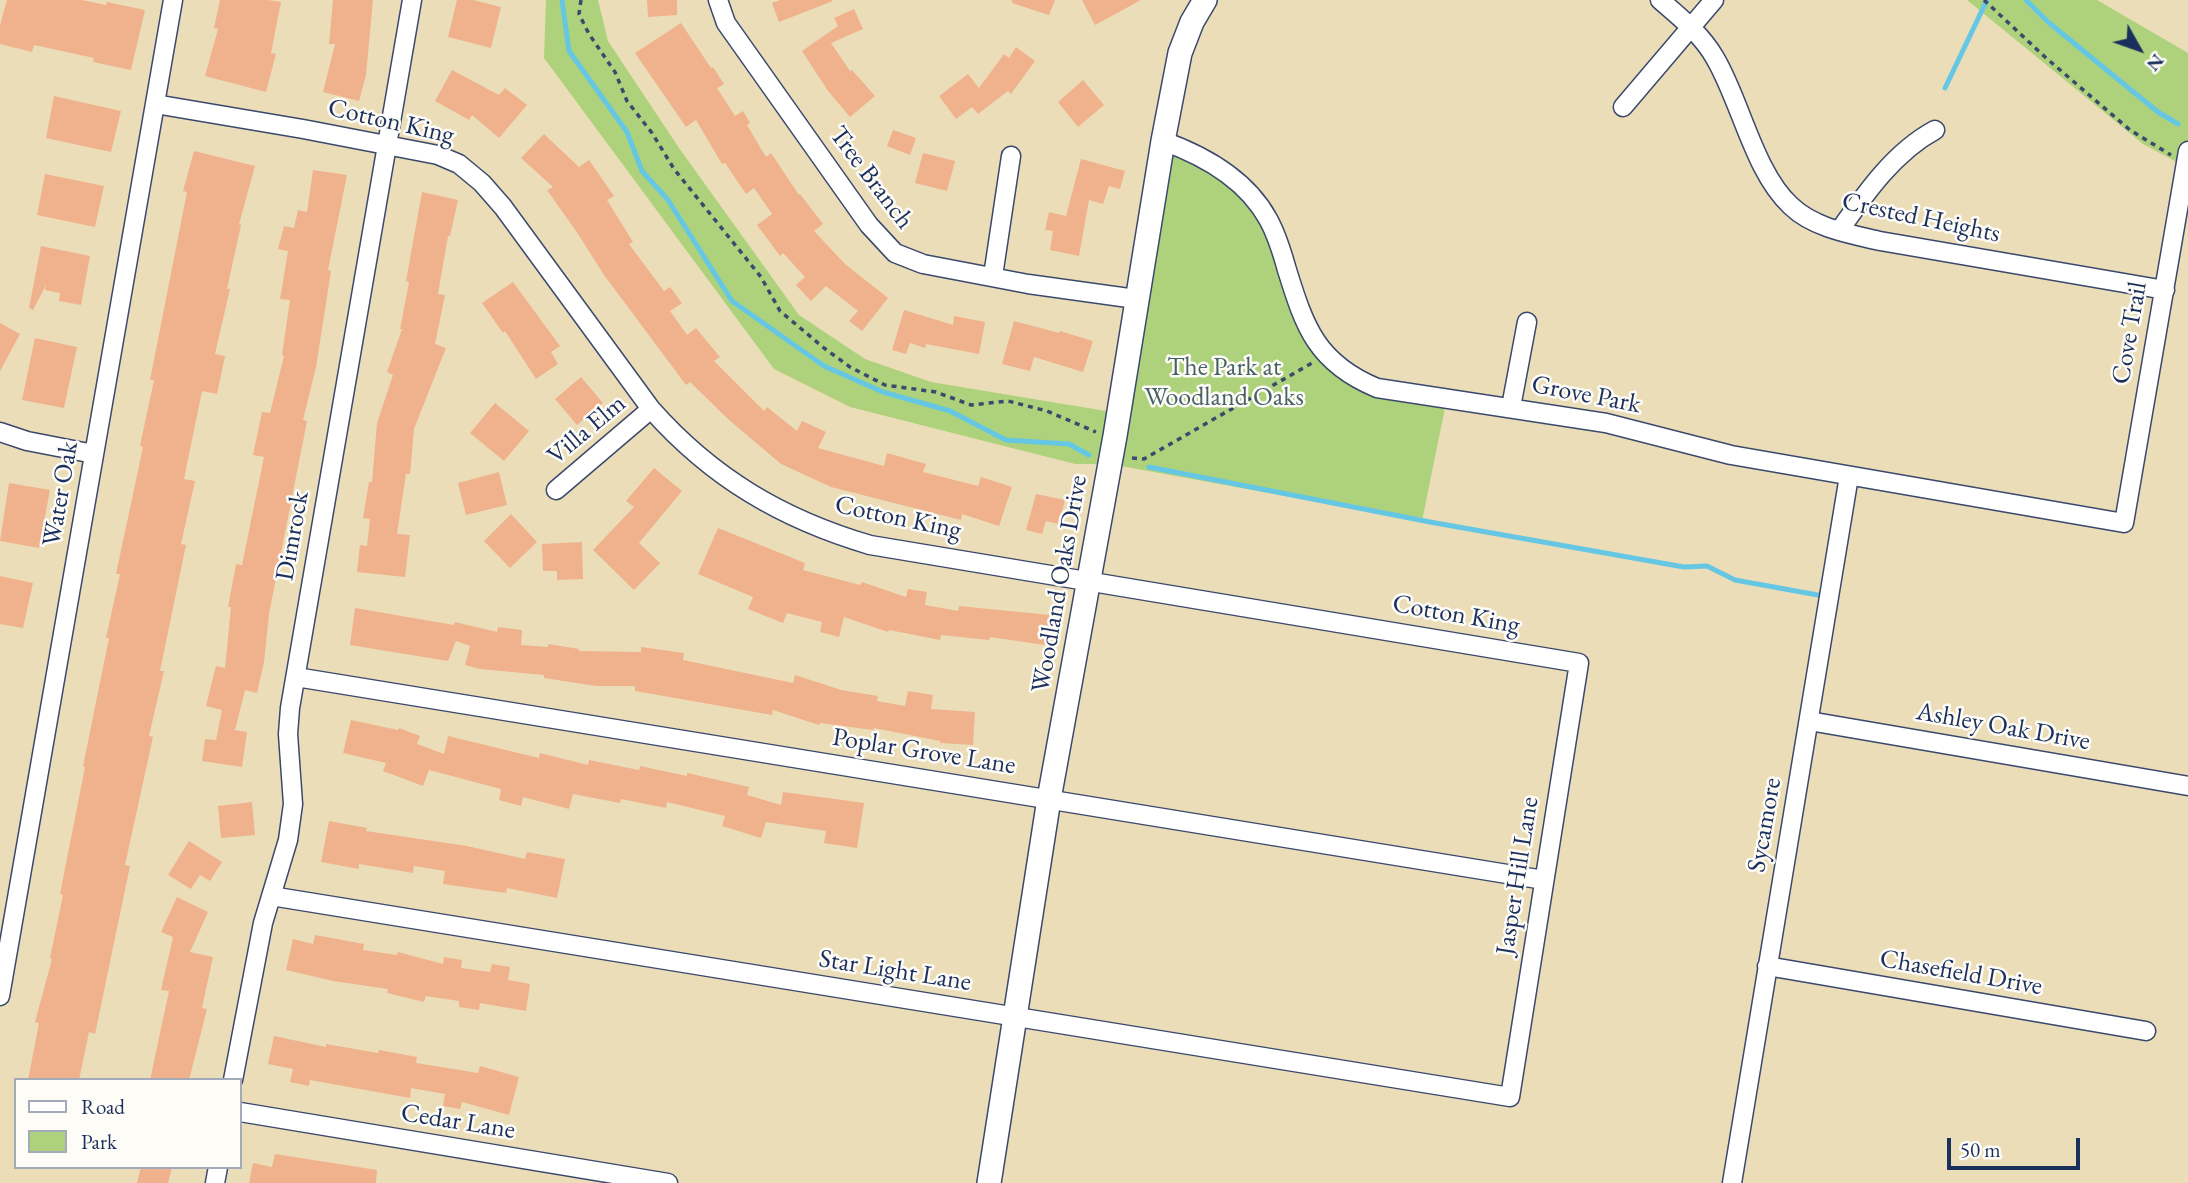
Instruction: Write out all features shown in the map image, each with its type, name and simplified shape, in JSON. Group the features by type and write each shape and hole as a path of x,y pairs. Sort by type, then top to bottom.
{"street":[{"name":"Water Oak","path":"0,996 173,0"},
{"name":"Dimrock","path":"233,1078 263,923 288,840 293,804 288,734 296,677 412,0"},
{"name":"Tree Branch","path":"718,0 726,23 869,225 895,253 923,264 1028,284 1136,299"},
{"name":"Woodland Oaks Drive","path":"989,1183 1049,799 1113,446 1163,141 1180,53 1192,22 1205,0"},
{"name":"Crested Heights","path":"1660,0 1690,26 1715,58 1771,181 1791,206 1809,219 1839,231 1880,241 2165,290"},
{"path":"1623,107 1714,0"},
{"name":"Cotton King","path":"155,104 387,145 459,164 482,183 503,207 651,409 699,458 767,504 826,532 870,545 1088,579 1579,663"},
{"path":"1839,231 1899,155 1916,140 1934,130"},
{"name":"Grove Park","path":"1163,141 1186,149 1221,169 1251,194 1277,236 1298,307 1312,338 1355,379 1377,388 1606,423 1731,455 2124,523"},
{"path":"993,276 1011,156"},
{"name":"Cove Trail","path":"2124,523 2187,158"},
{"path":"1511,407 1527,322"},
{"name":"Villa Elm","path":"556,490 651,409"},
{"path":"0,432 27,441 94,454"},
{"name":"Sycamore","path":"1732,1183 1849,476"},
{"name":"Jasper Hill Lane","path":"1510,1097 1579,663"},
{"name":"Poplar Grove Lane","path":"296,677 1544,880"},
{"name":"Ashley Oak Drive","path":"1809,721 2188,786"},
{"name":"Star Light Lane","path":"271,896 1510,1097"},
{"name":"Chasefield Drive","path":"1768,966 2146,1031"},
{"name":"Cedar Lane","path":"242,1112 668,1183"}],"path":[{"path":"581,0 579,14 615,72 627,101 652,133 674,169 761,276 780,311 850,367 885,385 936,392 971,405 1008,401 1047,411 1144,459 1311,364 1324,352"},
{"path":"1984,0 2130,130 2187,158"}],"green space":[{"name":"The Park at Woodland Oaks","path":"546,0 598,0 608,41 679,148 799,315 865,359 931,382 1118,413 1163,141 1251,194 1298,307 1355,379 1447,398 1422,521 1110,464 1075,464 850,407 774,369 544,58"},
{"path":"1967,0 2097,0 2188,53 2188,168 2143,144"}],"building":[{"path":"7,0 82,0 145,10 131,70 93,62 94,58 34,45 32,52 0,44 0,25"},
{"path":"220,0 281,2 271,53 276,54 266,92 205,76 218,29 214,28"},
{"path":"333,0 373,0 366,75 359,101 323,92 335,44 329,44"},
{"path":"457,0 473,0 501,7 491,48 448,37"},
{"path":"647,0 677,0 677,15 648,17"},
{"path":"780,0 833,1 779,22 772,3"},
{"path":"1012,0 1055,0 1049,15 1012,3"},
{"path":"1082,0 1141,0 1095,25"},
{"path":"854,9 863,29 831,43 850,71 852,70 875,96 850,117 828,91 802,51 838,26 834,18"},
{"path":"681,23 724,84 717,88 735,116 743,111 750,123 747,125 766,157 771,153 799,195 823,224 814,231 845,264 888,298 862,331 849,321 858,311 826,286 811,301 796,285 805,277 783,253 780,256 757,225 772,214 754,188 746,194 725,163 722,164 696,120 686,127 635,53"},
{"path":"1016,47 1035,61 1011,94 1008,91 978,114 972,107 956,119 939,96 968,74 979,88 1004,54 1009,58"},
{"path":"452,70 499,95 505,88 527,105 499,138 472,115 469,120 435,101"},
{"path":"1083,80 1104,105 1078,127 1058,102"},
{"path":"54,96 121,111 111,152 46,138"},
{"path":"893,130 916,138 910,155 887,146"},
{"path":"544,134 579,167 589,160 614,196 607,200 633,242 629,244 664,291 670,287 682,303 670,311 687,335 696,328 720,357 714,361 764,411 767,407 797,431 802,421 826,432 818,448 884,466 887,453 926,464 923,472 978,486 981,477 1012,487 999,526 962,514 961,520 831,487 781,464 729,420 690,382 686,385 604,275 547,190 553,187 521,158"},
{"path":"194,151 255,166 239,224 241,225 227,289 230,289 215,354 225,356 217,394 202,391 184,479 195,481 181,544 186,545 160,671 164,671 149,736 153,737 125,865 130,866 95,1034 89,1032 79,1078 28,1078 39,1023 35,1022 52,959 50,958 63,895 60,894 109,638 106,638 120,574 116,574 143,447 140,446 154,380 150,380 187,192 183,191"},
{"path":"923,153 955,161 947,191 915,183"},
{"path":"1081,159 1125,171 1120,189 1109,186 1103,204 1089,200 1079,256 1050,250 1053,231 1045,230 1049,212 1066,216"},
{"path":"313,170 347,175 328,270 331,271 316,367 303,420 307,421 269,614 264,662 257,693 245,690 235,730 247,732 242,767 202,761 205,739 216,740 222,710 206,706 216,666 225,668 231,607 228,607 236,564 242,565 264,457 253,455 262,412 270,413 284,356 290,300 280,299 288,251 278,249 284,226 294,228 298,210 307,212"},
{"path":"45,174 104,186 95,227 37,215"},
{"path":"422,192 458,200 448,236 438,294 445,295 435,344 446,348 414,429 410,474 406,474 397,534 410,535 405,577 357,572 360,545 367,546 370,519 363,518 369,482 372,482 377,423 393,375 387,372 402,329 409,282 406,281"},
{"path":"41,246 90,256 81,305 59,301 60,293 45,290 46,285 33,310 29,308"},
{"path":"513,282 560,346 551,352 558,364 536,379 505,331 503,333 482,303"},
{"path":"904,310 953,325 954,316 985,322 979,354 926,344 925,348 910,343 906,354 892,350"},
{"path":"1014,321 1093,341 1083,372 1034,357 1030,371 1002,364"},
{"path":"0,323 20,334 0,371"},
{"path":"35,338 77,347 64,408 22,400"},
{"path":"581,377 603,403 577,425 555,399"},
{"path":"495,403 529,431 504,461 470,433"},
{"path":"654,468 682,491 639,543 660,563 634,590 593,550 634,507 626,501"},
{"path":"499,472 507,505 466,515 458,483"},
{"path":"9,483 50,490 39,548 0,541"},
{"path":"1036,494 1065,500 1059,524 1046,521 1042,534 1026,530"},
{"path":"511,514 537,542 510,568 484,541"},
{"path":"718,528 805,563 803,570 860,585 862,582 906,597 908,589 927,592 925,605 958,611 959,606 1049,615 1045,645 990,637 989,640 941,635 940,640 889,630 888,632 844,617 839,637 820,632 822,622 787,613 783,623 748,609 753,597 698,574"},
{"path":"582,542 583,579 557,580 557,571 543,571 542,544"},
{"path":"0,576 33,583 23,628 0,624"},
{"path":"355,608 454,625 455,622 497,632 498,627 522,630 521,645 548,647 548,644 579,651 641,652 641,647 684,653 683,660 793,683 795,675 841,690 878,696 877,701 905,706 908,691 933,695 931,709 975,712 973,745 940,743 874,728 819,725 773,710 772,715 635,691 635,686 596,686 544,678 544,675 480,669 465,665 470,646 456,641 448,661 350,645"},
{"path":"351,720 398,730 399,728 420,736 417,744 444,754 448,736 539,758 540,753 588,765 589,760 639,770 640,766 687,776 687,773 749,787 747,795 781,805 783,792 864,803 857,848 824,843 826,831 766,822 761,838 722,826 725,816 667,802 666,808 621,799 620,803 573,794 569,809 523,797 521,806 499,800 501,789 429,770 423,786 383,771 386,763 343,753"},
{"path":"252,802 255,835 221,838 218,806"},
{"path":"329,821 367,828 366,831 467,846 525,859 527,852 565,859 557,898 507,888 506,893 443,884 445,871 414,866 413,873 359,864 359,869 321,862"},
{"path":"189,841 222,862 210,881 200,875 191,889 168,875"},
{"path":"177,897 208,912 190,952 213,957 202,1008 207,1009 190,1078 150,1078 169,991 161,990 173,937 161,932"},
{"path":"315,935 364,944 363,950 397,955 398,952 443,964 444,957 462,960 461,968 490,972 492,964 510,967 508,980 530,984 526,1011 480,1003 479,1010 459,1007 459,1001 426,996 424,1002 387,993 388,989 333,981 286,970 293,939 313,944"},
{"path":"274,1036 326,1047 326,1044 378,1053 379,1050 417,1057 416,1063 478,1073 480,1066 519,1077 509,1115 462,1102 460,1109 443,1106 445,1094 411,1088 410,1098 310,1080 309,1086 290,1082 293,1069 268,1064"},
{"path":"275,1154 377,1170 376,1183 249,1183 253,1163 272,1167"},
{"path":"140,1169 172,1169 168,1183 137,1183"}],"waterway":[{"path":"562,0 569,51 627,132 642,171 668,200 732,301 824,366 883,392 950,411 1006,440 1069,444 1089,455"},
{"path":"1945,88 1987,0"},
{"path":"2026,0 2048,22 2158,112 2178,124"},
{"path":"1149,467 1430,522 1684,567 1707,566 1735,580 1818,595"}]}
